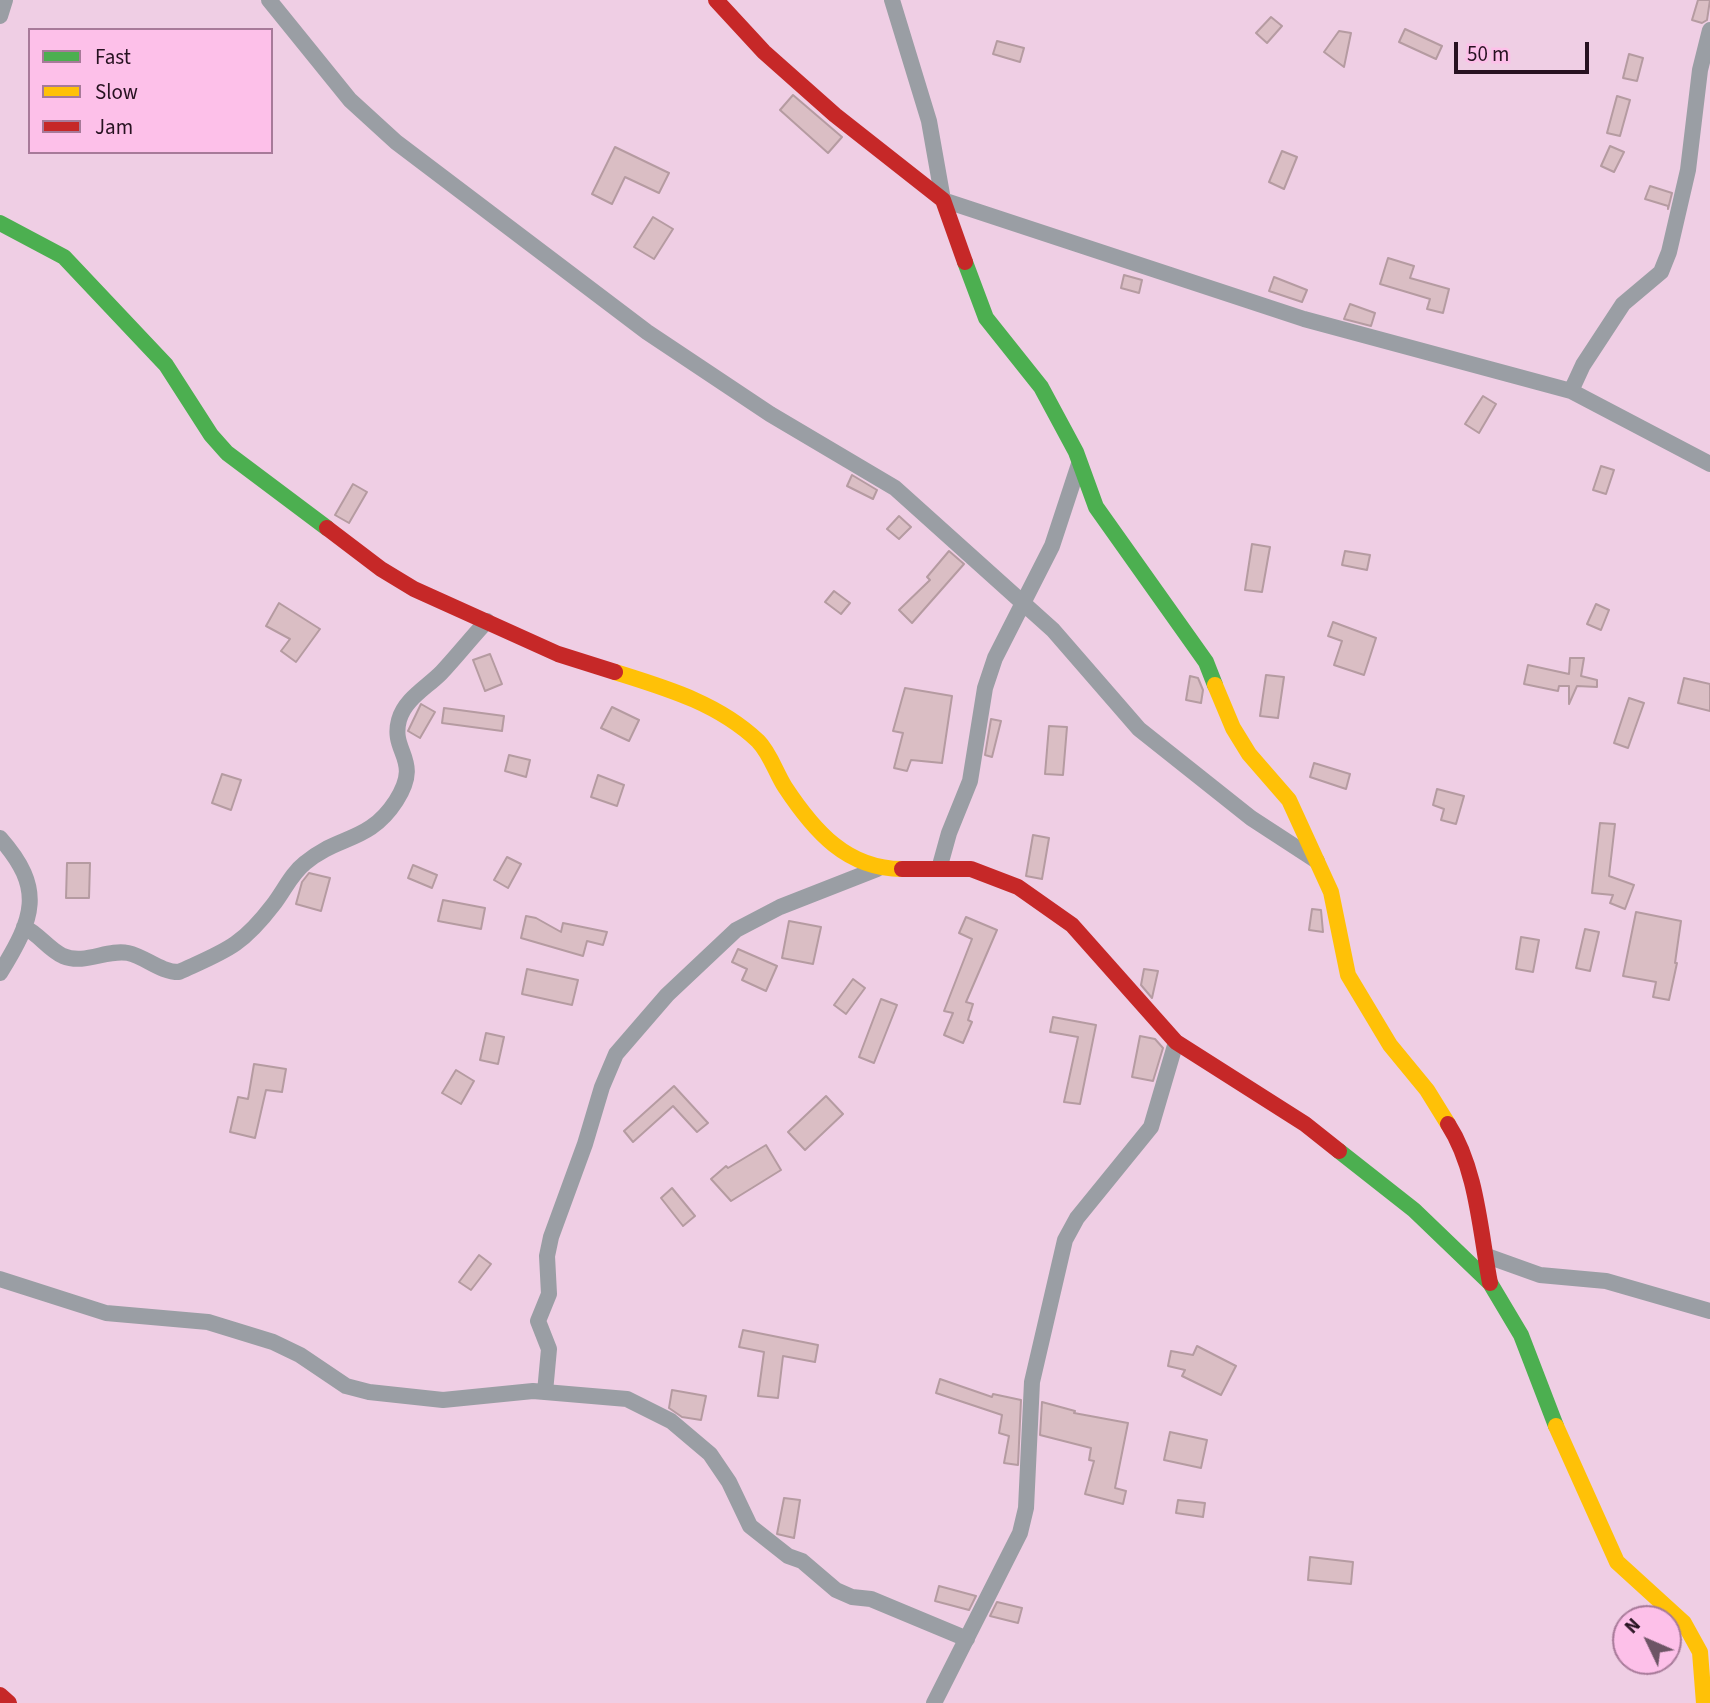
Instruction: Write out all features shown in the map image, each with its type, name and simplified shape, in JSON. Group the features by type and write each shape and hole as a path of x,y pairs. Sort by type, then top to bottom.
{"street":[{"path":"0,16 5,0"},
{"path":"269,0 350,100 396,142 658,339 770,414 895,488 1053,629 1139,729 1251,818 1319,862"},
{"path":"716,0 764,51 835,115 943,200 1304,318 1571,391 1710,464"},
{"path":"892,0 929,121 943,200 986,318 1041,387 1076,452 1096,507 1206,662 1233,728 1249,754 1289,800 1331,892 1348,975 1390,1045 1427,1090 1456,1136 1471,1183 1490,1283"},
{"path":"1571,391 1583,365 1623,304 1661,272 1669,251 1688,170 1700,70 1710,30"},
{"path":"0,223 64,257 166,365 211,435 227,453 381,569 414,589 558,654 674,691 721,712 760,743 786,788 820,832 848,856 877,869"},
{"path":"939,869 948,833 970,781 985,688 995,658 1052,546 1079,464"},
{"path":"23,927 37,933 64,956 82,960 125,953 170,972 179,972 236,947 275,903 303,864 322,850 367,832 381,821 408,780 409,763 397,733 399,718 410,699 439,675 487,621"},
{"path":"0,838 22,865 31,889 32,906 0,973"},
{"path":"545,1392 549,1349 538,1321 549,1294 547,1256 551,1237 585,1144 601,1087 616,1054 667,995 736,930 780,907 877,869 971,869 1018,887 1072,925 1176,1042 1305,1124 1414,1210 1490,1283 1521,1335 1541,1392 1617,1562 1684,1623 1700,1652 1704,1703"},
{"path":"934,1703 1020,1533 1026,1508 1032,1382 1065,1240 1077,1218 1152,1126 1176,1042"},
{"path":"1487,1256 1540,1275 1606,1281 1710,1311"},
{"path":"0,1279 106,1313 208,1322 273,1342 300,1354 346,1386 369,1392 443,1400 509,1391 615,1396 671,1421 721,1466 743,1516 763,1538 788,1556 802,1561 836,1590 852,1597 871,1599 967,1639"},
{"path":"0,1695 9,1703"}],"building":[{"path":"1698,0 1710,0 1707,20 1702,23 1692,20"},
{"path":"1271,17 1282,26 1267,43 1256,33"},
{"path":"1405,29 1442,46 1436,59 1399,42"},
{"path":"1339,31 1351,33 1344,67 1324,52"},
{"path":"997,41 1024,48 1020,62 993,54"},
{"path":"1629,54 1643,58 1637,81 1623,78"},
{"path":"793,95 842,137 828,153 780,110"},
{"path":"1617,96 1630,100 1620,136 1607,133"},
{"path":"1610,146 1624,152 1614,172 1601,166"},
{"path":"615,147 669,173 659,193 625,177 612,204 592,194"},
{"path":"1282,151 1297,157 1284,189 1269,182"},
{"path":"1650,186 1672,193 1668,209 1668,206 1645,199"},
{"path":"653,217 673,229 654,259 634,247"},
{"path":"1388,258 1414,266 1410,278 1449,289 1443,313 1427,309 1430,299 1380,284"},
{"path":"1124,275 1142,280 1139,293 1121,288"},
{"path":"1274,277 1307,290 1302,302 1269,291"},
{"path":"1350,304 1375,313 1371,326 1344,319"},
{"path":"1483,396 1496,404 1479,433 1465,424"},
{"path":"1601,466 1614,470 1606,494 1593,490"},
{"path":"852,475 877,490 873,499 847,486"},
{"path":"353,484 367,492 349,523 335,515"},
{"path":"899,516 911,527 899,539 887,529"},
{"path":"1252,544 1270,547 1262,592 1245,590"},
{"path":"949,551 964,564 912,623 899,610 930,580 927,577"},
{"path":"1345,551 1370,555 1367,570 1342,565"},
{"path":"834,591 850,603 841,614 825,602"},
{"path":"279,603 320,629 296,662 281,651 290,639 266,626"},
{"path":"1596,604 1609,610 1601,630 1587,624"},
{"path":"1333,622 1376,638 1364,675 1334,665 1342,641 1328,636"},
{"path":"490,654 502,684 485,691 473,660"},
{"path":"1570,658 1584,658 1581,676 1597,680 1597,687 1577,686 1569,704 1569,686 1559,686 1558,691 1524,684 1528,665 1569,674"},
{"path":"1266,675 1284,677 1278,718 1260,716"},
{"path":"1190,676 1198,678 1203,690 1201,703 1186,700"},
{"path":"1684,678 1710,684 1710,711 1678,703"},
{"path":"905,688 952,696 942,763 911,760 907,771 894,768 903,733 893,731"},
{"path":"1629,698 1644,703 1628,748 1614,743"},
{"path":"421,704 435,712 420,738 408,731"},
{"path":"612,707 639,720 629,741 601,728"},
{"path":"444,708 504,716 502,731 442,723"},
{"path":"991,719 1001,721 992,757 985,755"},
{"path":"1049,726 1067,727 1063,775 1045,774"},
{"path":"509,755 530,760 526,777 505,771"},
{"path":"1314,763 1350,774 1346,789 1310,777"},
{"path":"222,774 241,780 231,810 212,803"},
{"path":"598,775 624,785 617,806 591,797"},
{"path":"1437,789 1464,796 1456,824 1441,820 1444,809 1433,805"},
{"path":"1600,823 1615,824 1609,876 1634,885 1625,909 1610,903 1613,895 1592,893"},
{"path":"1033,835 1049,838 1042,879 1026,876"},
{"path":"507,857 521,864 508,888 494,880"},
{"path":"67,863 90,863 89,898 66,898"},
{"path":"413,865 437,875 432,888 408,878"},
{"path":"309,873 330,878 321,911 296,904 302,882"},
{"path":"443,900 485,908 481,929 438,921"},
{"path":"1312,909 1321,910 1323,932 1309,930"},
{"path":"1636,912 1681,921 1677,963 1669,1000 1653,997 1656,982 1623,976"},
{"path":"526,916 536,918 561,932 563,923 607,932 603,945 587,941 583,956 521,938"},
{"path":"966,917 997,930 966,1002 973,1004 968,1020 972,1022 963,1043 944,1035 953,1013 944,1011 972,939 959,933"},
{"path":"789,921 821,927 813,964 782,958"},
{"path":"1585,929 1599,932 1590,971 1576,968"},
{"path":"1521,937 1539,940 1533,972 1516,969"},
{"path":"738,949 777,966 766,991 742,980 747,969 732,962"},
{"path":"527,969 578,980 572,1005 522,994"},
{"path":"1144,969 1158,971 1152,998 1141,985"},
{"path":"853,979 865,988 846,1014 834,1005"},
{"path":"881,999 897,1005 874,1063 859,1057"},
{"path":"1053,1017 1096,1025 1080,1104 1064,1102 1078,1037 1050,1032"},
{"path":"486,1033 504,1037 498,1064 480,1060"},
{"path":"1140,1036 1155,1039 1163,1048 1153,1081 1132,1077"},
{"path":"254,1064 286,1069 282,1092 266,1090 255,1138 230,1132 238,1097 248,1099"},
{"path":"456,1070 474,1081 461,1104 442,1093"},
{"path":"674,1086 708,1123 697,1132 673,1106 633,1142 624,1131"},
{"path":"826,1096 843,1114 805,1150 788,1132"},
{"path":"766,1145 781,1170 731,1201 711,1179 726,1166 728,1168"},
{"path":"672,1188 695,1216 683,1226 661,1198"},
{"path":"479,1255 491,1264 471,1290 459,1282"},
{"path":"743,1330 818,1345 815,1362 783,1356 778,1398 758,1396 764,1352 739,1347"},
{"path":"1197,1346 1236,1366 1221,1395 1182,1376 1185,1370 1168,1366 1171,1351 1193,1355"},
{"path":"940,1379 992,1397 993,1394 1021,1400 1018,1465 1004,1463 1009,1436 999,1433 1002,1415 936,1393"},
{"path":"672,1390 706,1396 701,1420 682,1417 669,1408"},
{"path":"1042,1402 1075,1411 1074,1413 1128,1423 1115,1488 1126,1491 1123,1504 1085,1494 1094,1461 1089,1460 1091,1448 1040,1435"},
{"path":"1170,1432 1207,1440 1201,1468 1164,1460"},
{"path":"784,1498 800,1500 794,1538 777,1534"},
{"path":"1178,1500 1205,1503 1203,1517 1176,1513"},
{"path":"1310,1557 1353,1562 1351,1584 1308,1580"},
{"path":"939,1586 976,1596 969,1610 935,1601"},
{"path":"997,1602 1022,1608 1018,1623 990,1616"}],"traffic: fast":[{"path":"0,223 64,257 166,365 211,435 227,453 327,528"},
{"path":"965,262 986,318 1041,387 1076,452 1096,507 1206,662 1215,685"},
{"path":"1339,1151 1414,1210 1490,1283 1521,1335 1556,1426"}],"traffic: slow":[{"path":"615,672 691,698 726,716 758,741 785,787 820,832 848,855 882,867 902,869"},
{"path":"1215,685 1233,728 1249,754 1289,800 1331,892 1348,975 1390,1045 1427,1090 1448,1124"},
{"path":"1556,1426 1617,1562 1684,1623 1700,1652 1704,1703"}],"traffic: jam":[{"path":"716,0 764,52 835,115 943,200 965,262"},
{"path":"327,528 381,569 414,589 558,654 615,672"},
{"path":"902,869 971,869 1018,887 1072,925 1176,1042 1305,1124 1339,1151"},
{"path":"1448,1124 1458,1142 1471,1180 1490,1283"},
{"path":"0,1695 9,1703"}]}
